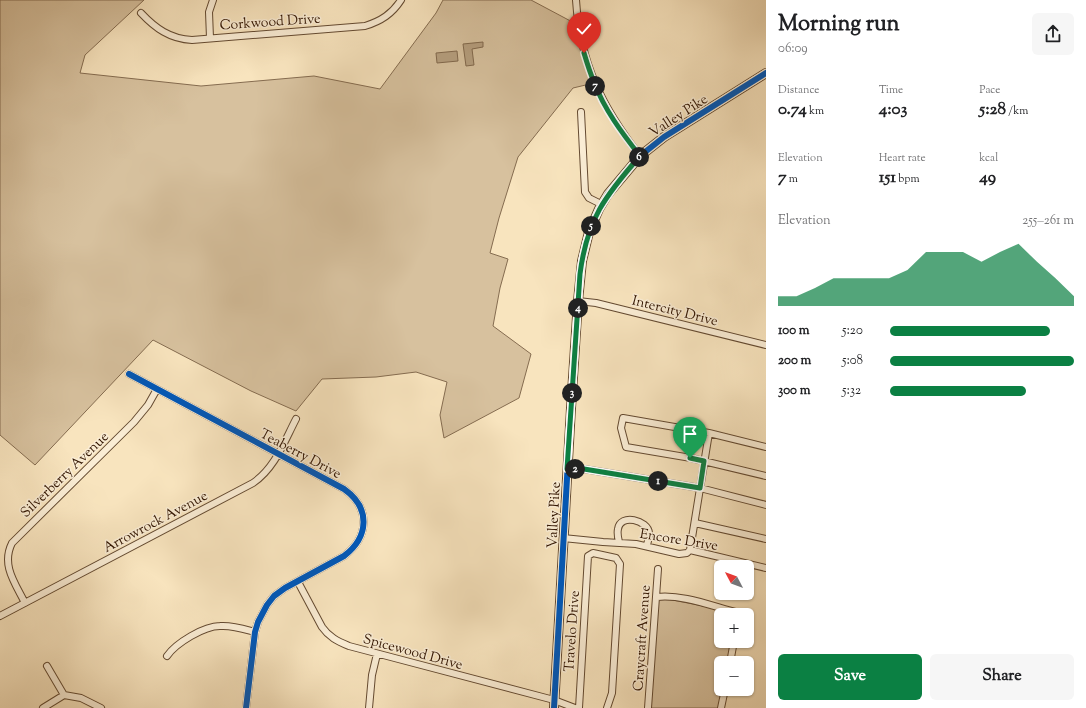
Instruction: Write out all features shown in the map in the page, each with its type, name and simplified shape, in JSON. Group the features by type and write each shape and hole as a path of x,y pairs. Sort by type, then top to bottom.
{"street":[{"path":"210,38 208,12 213,0"},
{"name":"Corkwood Drive","path":"141,13 154,26 162,31 176,38 192,40 365,26 380,21 386,17 401,0"},
{"path":"576,0 581,41 594,82 614,121 640,156"},
{"name":"Valley Pike","path":"554,704 578,301 584,248 594,220 602,204 616,184 640,156 664,137 766,73"},
{"path":"581,112 585,192 589,198 602,204"},
{"name":"Intercity Drive","path":"578,301 596,303 766,345"},
{"name":"Teaberry Drive","path":"129,374 350,493 359,504 364,517 364,526 360,540 351,551 285,588 274,596 262,613 255,632 246,708"},
{"name":"Silverberry Avenue","path":"25,603 8,566 8,554 12,543 134,422 145,409 158,389"},
{"path":"766,447 709,433 623,418 621,428 626,447 704,461 766,476"},
{"name":"Arrowrock Avenue","path":"0,616 253,483 267,471 278,454 296,419"},
{"path":"690,550 696,523 709,433"},
{"path":"567,469 584,469 700,488 766,505"},
{"path":"619,542 618,529 620,524 624,520 634,520 641,523 648,529 649,533 647,546"},
{"path":"696,523 766,539"},
{"name":"Encore Drive","path":"563,538 619,542 647,546 679,554 687,553 690,550 766,568"},
{"name":"Travelo Drive","path":"579,708 588,556 593,553 616,558 620,564 612,693 607,708"},
{"name":"Craycraft Avenue","path":"648,708 658,569"},
{"name":"Spicewood Drive","path":"298,582 322,627 331,637 349,646 554,704 575,708"},
{"path":"657,597 672,596 717,608"},
{"path":"166,656 176,646 197,634 214,627 226,626 255,632"},
{"path":"369,708 372,675 377,654"},
{"path":"47,666 64,695"},
{"path":"43,708 64,695 80,698 101,708"},
{"path":"721,708 724,696"}],"shaded area":[{"path":"0,0 144,0 85,55 80,73 201,86 314,76 380,89 436,13 443,0 531,0 578,25 594,83 573,88 518,157 490,253 508,259 500,288 493,326 531,354 519,398 444,438 440,415 447,382 416,372 376,377 322,379 296,411 251,391 153,340 35,465 0,435"},
{"path":"483,42 483,47 472,49 474,65 466,66 463,44"},
{"path":"457,51 458,61 437,63 436,53"},
{"path":"657,597 714,608 714,648 732,648 731,656 714,656 714,696 723,696 720,708 648,708"}],"cycle path":[{"path":"554,708 578,301 582,261 589,232 599,209 608,194 640,156 664,137 766,73"},
{"path":"129,374 344,489 359,505 364,522 358,540 352,548 344,556 285,588 274,596 267,605 258,622 255,632 246,708"}],"route":[{"path":"584,53 594,82 614,121 640,156 608,194 594,220 584,248 580,274 567,469 584,469 700,488 704,461 690,458"}]}
